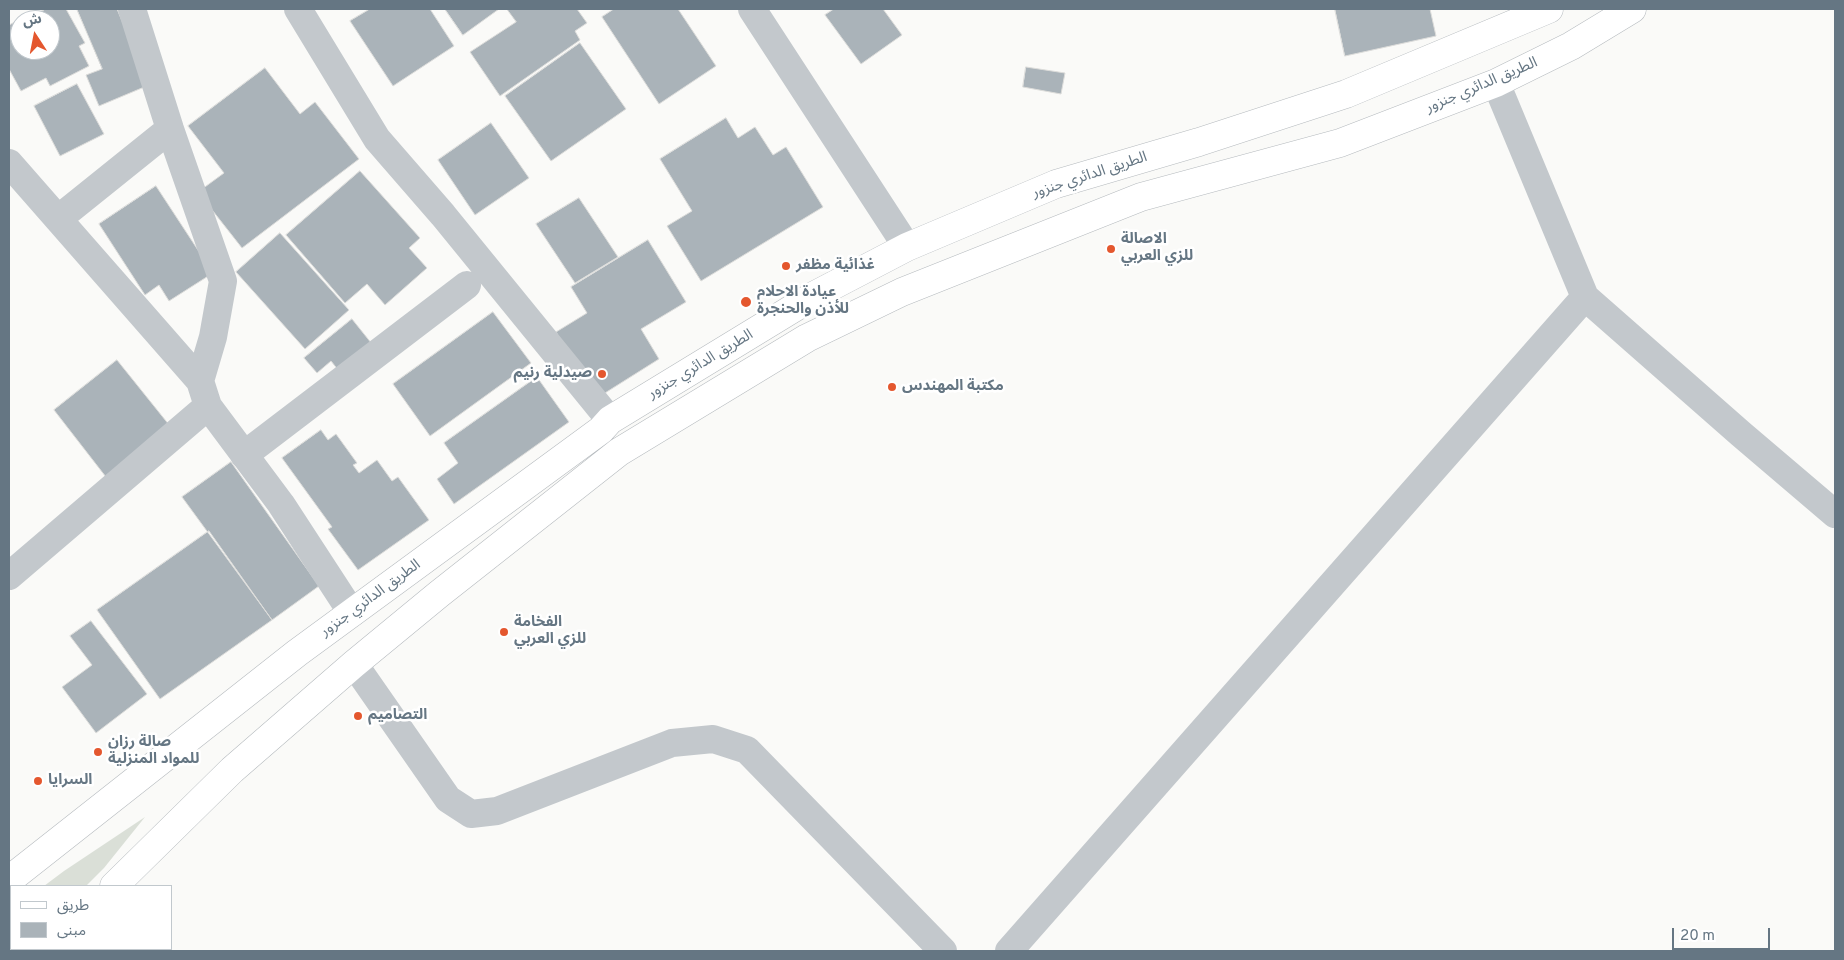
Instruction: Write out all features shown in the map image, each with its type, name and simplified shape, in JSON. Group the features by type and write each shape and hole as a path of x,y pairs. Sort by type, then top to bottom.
{"main road":[{"name":"الطريق الدائري جنزور","path":"9,880 297,653 601,430 610,420 815,295 907,247 1056,184 1199,142 1346,94 1549,9"},
{"name":"الطريق الدائري جنزور","path":"115,885 232,770 354,664 439,594 619,452 807,338 902,292 1141,198 1340,143 1496,83 1571,46 1632,9"},
{"path":"137,885 166,836"}],"street":[{"path":"9,576 204,394 223,280 170,130 132,9"},
{"path":"298,9 377,139 443,215 610,420"},
{"path":"752,9 907,247"},
{"path":"1496,83 1585,297 1835,514"},
{"path":"58,219 170,130"},
{"path":"9,164 58,219 204,394 244,455 281,504 352,613"},
{"path":"244,455 467,285"},
{"path":"1009,951 1585,297"},
{"path":"354,664 448,798 471,814 497,811 672,743 713,739 747,750 943,951"}],"shaded area":[{"path":"145,817 104,868 87,885 45,885"}],"building":[{"path":"66,9 85,43 79,46 89,66 50,86 46,78 21,91 9,69 9,25 10,60 60,60 60,10 44,10"},
{"path":"77,9 117,9 149,85 99,106 86,75 102,69"},
{"path":"370,9 430,9 454,46 393,86 350,21"},
{"path":"445,9 499,9 463,35"},
{"path":"507,9 577,9 587,23 575,31 580,40 500,96 470,52 516,22"},
{"path":"614,9 678,9 716,66 659,104 602,17"},
{"path":"834,9 883,9 902,35 861,64 825,15"},
{"path":"1335,9 1430,9 1436,36 1345,56"},
{"path":"580,43 626,109 551,161 505,96"},
{"path":"1026,67 1065,73 1061,94 1023,87"},
{"path":"265,68 300,114 315,102 359,159 242,248 198,192 224,173 188,126"},
{"path":"77,84 104,134 60,156 34,106"},
{"path":"726,118 738,138 755,127 773,155 786,147 823,207 701,281 667,226 692,211 660,159"},
{"path":"491,123 529,178 475,215 438,160"},
{"path":"360,171 420,238 409,248 427,268 385,305 367,284 345,303 286,235"},
{"path":"156,186 213,273 169,301 159,285 145,295 99,224"},
{"path":"579,198 618,257 575,283 536,224"},
{"path":"280,233 349,310 305,349 236,272"},
{"path":"648,240 686,302 641,329 659,359 597,398 556,332 587,313 571,287"},
{"path":"493,312 531,363 430,436 393,384"},
{"path":"352,319 376,349 343,376 331,361 317,373 304,358"},
{"path":"117,360 170,426 106,477 54,410"},
{"path":"537,377 569,422 454,504 437,479 458,463 444,443"},
{"path":"321,430 328,440 336,434 357,463 353,465 359,473 377,460 392,481 398,477 429,520 358,570 328,529 332,527 282,458"},
{"path":"231,462 319,586 272,620 182,497"},
{"path":"209,531 272,620 160,699 97,610"},
{"path":"91,621 147,694 96,733 62,687 92,665 70,636"}],"place":[{"name":"الاصالة للزي العربي","path":"1111,249"},
{"name":"غذائية مظفر","path":"786,266"},
{"name":"عيادة الاحلام للأذن والحنجرة","path":"746,302"},
{"name":"صيدلية رنيم","path":"602,374"},
{"name":"مكتبة المهندس","path":"892,387"},
{"name":"الفخامة للزي العربي","path":"504,632"},
{"name":"التصاميم","path":"358,716"},
{"name":"صالة رزان للمواد المنزلية","path":"98,752"},
{"name":"السرايا","path":"38,781"}]}
